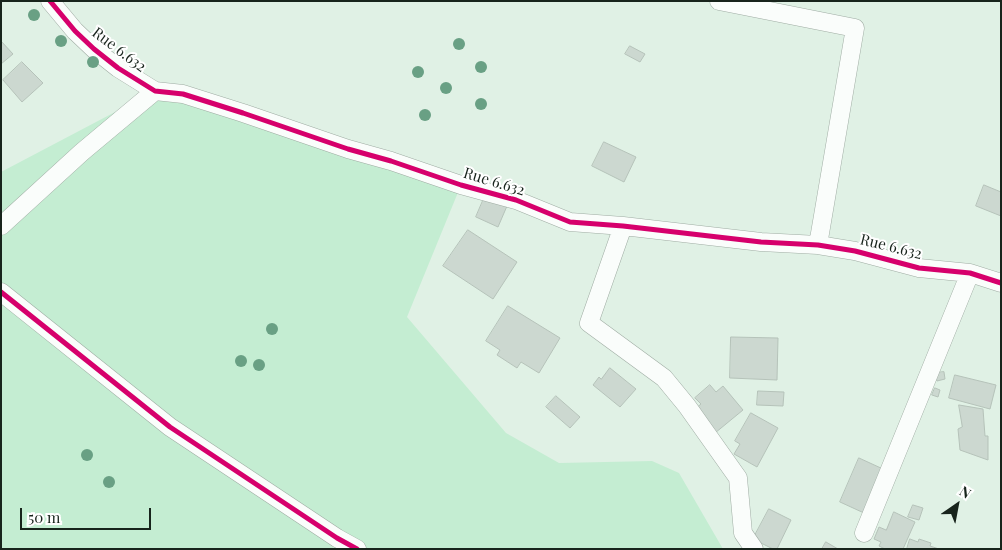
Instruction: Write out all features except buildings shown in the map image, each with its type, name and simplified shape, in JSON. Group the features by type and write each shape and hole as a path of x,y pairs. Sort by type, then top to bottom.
{"street":[{"name":"Rue 6.632","path":"50,1 75,31 94,49 118,68 155,91 191,97 461,185 516,200 570,222 855,251 918,268 970,273 1001,283"},
{"path":"719,1 855,28 818,246"},
{"path":"1,226 82,152 155,91"},
{"path":"623,226 589,323 664,378 687,406 738,478 743,533 754,549"},
{"path":"864,533 970,273"},
{"path":"1,292 170,427 337,538 357,549"}],"green space":[{"path":"155,91 461,185 407,317 506,433 559,463 652,461 679,473 723,549 1,549 1,172"}],"cycle path":[{"path":"50,1 75,31 94,49 118,68 155,91 183,94 461,185 516,200 570,222 623,226 761,242 818,245 855,251 919,268 970,273 1001,283"},
{"path":"1,292 170,427 337,538 357,549"}]}
